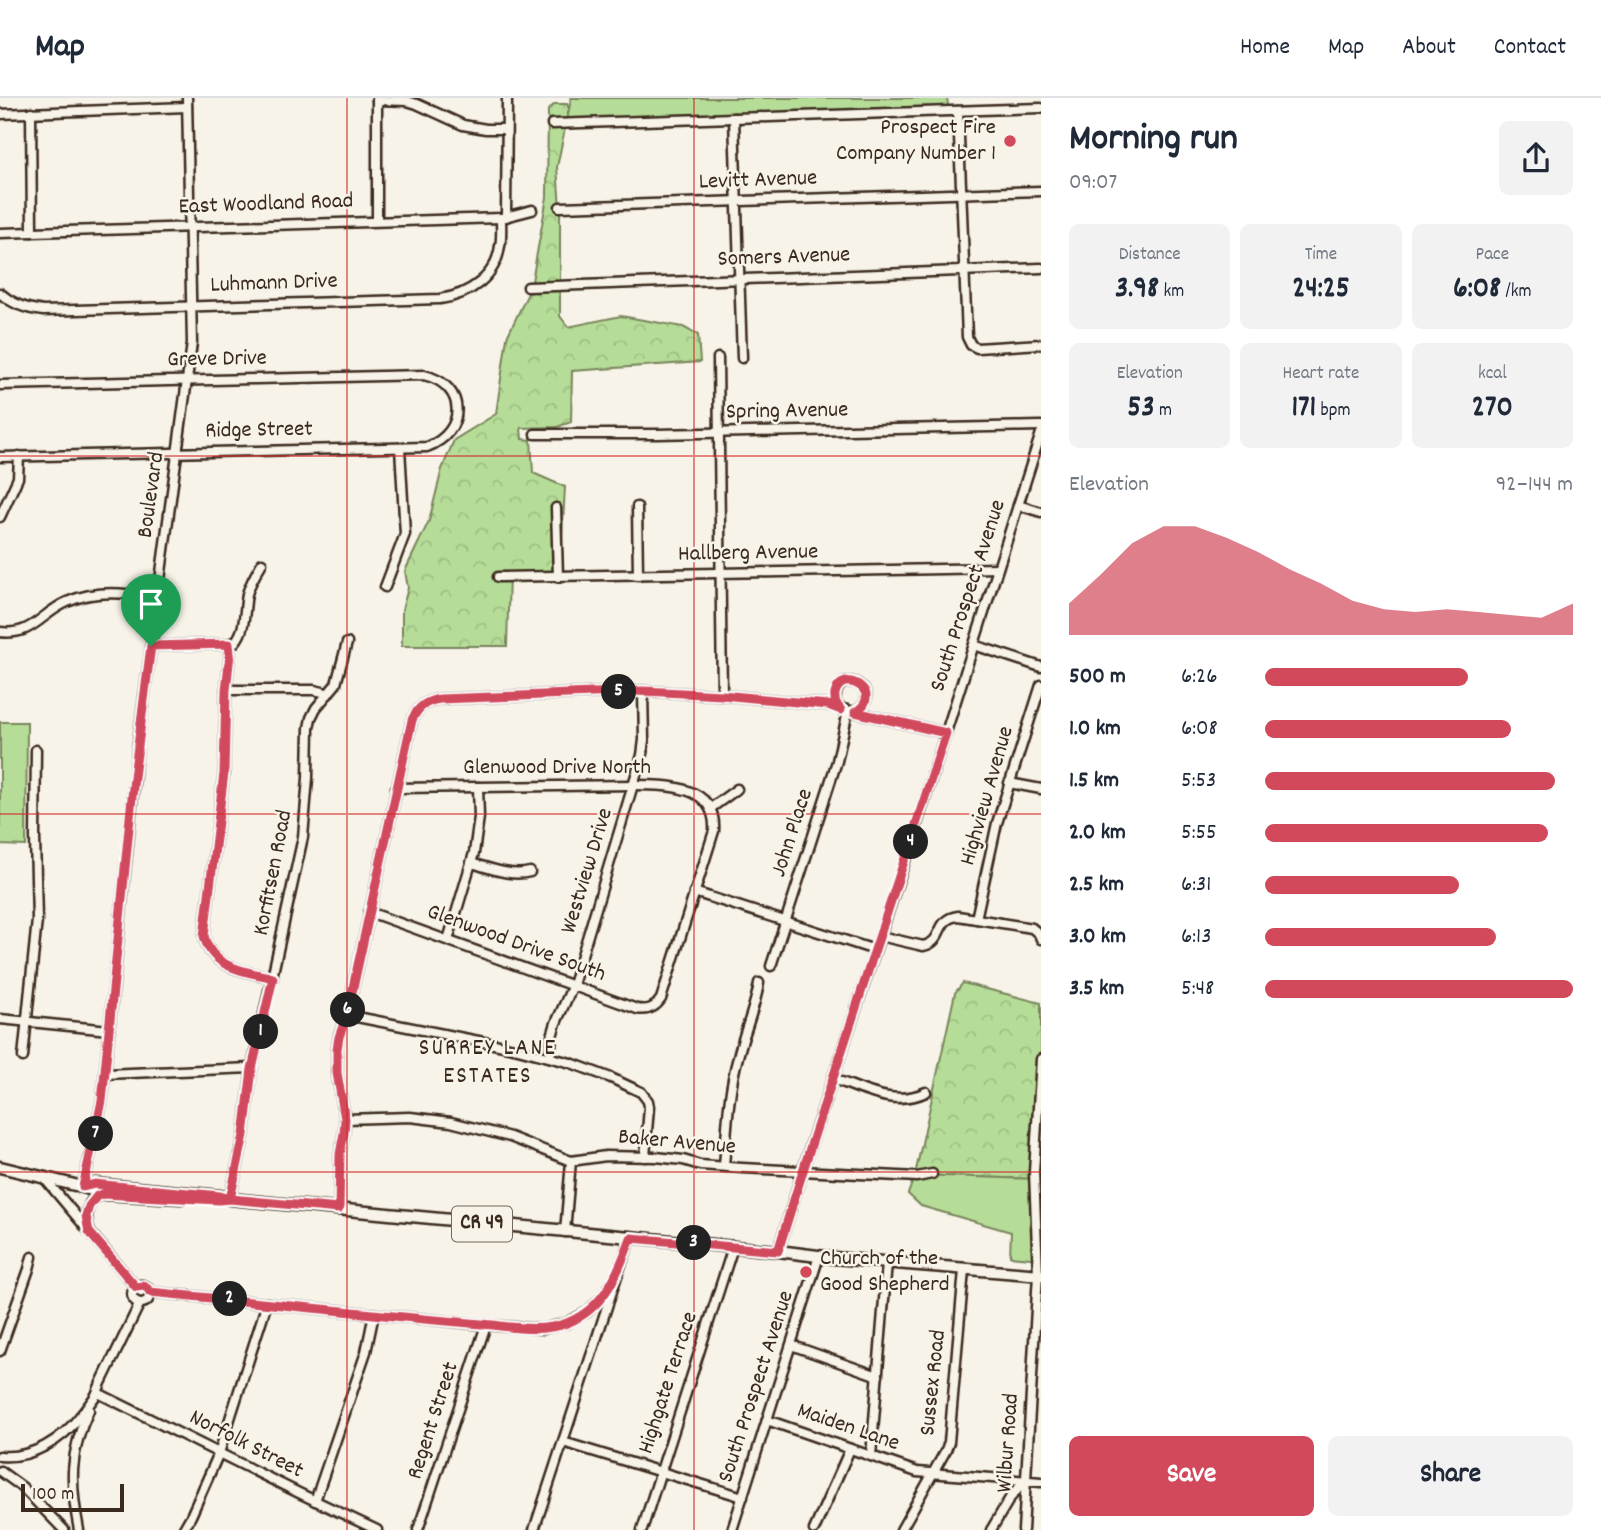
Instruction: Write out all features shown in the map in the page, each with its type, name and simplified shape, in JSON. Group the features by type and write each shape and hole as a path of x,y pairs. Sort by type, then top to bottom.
{"main road":[{"name":"CR 49","path":"3,1168 103,1194 230,1199 887,1263 1039,1275"},
{"name":"CR 49","path":"83,1187 95,1184 230,1199"}],"street":[{"name":"Luhmann Drive","path":"0,293 17,304 43,311 453,297 473,288 489,273 498,256 504,218 507,98"},
{"path":"377,221 377,99 417,104 463,125 506,129"},
{"path":"0,114 187,103"},
{"name":"Boulevard","path":"83,1187 99,1122 134,777 188,380 191,305 187,103"},
{"path":"552,124 1041,108"},
{"path":"958,111 967,337 971,345 977,348 1041,344"},
{"path":"31,113 33,232"},
{"path":"734,118 742,358"},
{"name":"Levitt Avenue","path":"560,208 1041,191"},
{"name":"East Woodland Road","path":"0,233 504,218 532,210"},
{"name":"Somers Avenue","path":"528,287 1041,268"},
{"path":"718,358 722,695"},
{"name":"Greve Drive","path":"0,384 424,375 435,378"},
{"name":"Ridge Street","path":"0,457 427,447 446,437 454,425 456,414 452,392 435,378"},
{"name":"Spring Avenue","path":"535,434 1041,426"},
{"name":"South Prospect Avenue","path":"778,1251 1041,433"},
{"path":"385,587 405,534 400,447"},
{"path":"0,517 18,478 19,456"},
{"path":"1018,505 1041,512"},
{"path":"637,507 638,575"},
{"path":"556,508 558,577"},
{"path":"151,646 235,642 241,634 250,584 262,564"},
{"name":"Hallberg Avenue","path":"498,577 998,568"},
{"path":"0,632 18,633 55,608 80,597 98,593 157,598"},
{"name":"Korfitsen Road","path":"230,1199 244,1135 252,1069 303,837 311,718 336,684 347,643"},
{"path":"229,644 224,773 204,936 209,950 225,965 273,978"},
{"path":"974,645 1041,667"},
{"name":"Highview Avenue","path":"976,919 989,856 1009,783 1041,685"},
{"path":"226,690 314,690 328,694"},
{"path":"339,1209 340,1154 345,1119 337,1073 337,1049 347,1015 412,720 421,706 440,699 643,691 722,695 828,705 946,733"},
{"name":"Westview Drive","path":"550,1057 552,1036 573,985 642,755 643,691"},
{"name":"John Place","path":"771,967 837,761 848,711"},
{"path":"23,1057 37,920 36,750"},
{"path":"1009,783 1041,789"},
{"name":"Glenwood Drive North","path":"396,788 634,785 693,792 710,808"},
{"path":"449,940 477,835 478,787"},
{"path":"737,789 710,808 714,831 694,892 876,950"},
{"path":"471,863 510,874 530,872"},
{"name":"Glenwood Drive South","path":"369,912 637,1009 650,1009 661,999 694,892"},
{"path":"880,936 928,945 936,940 947,919 958,916 1032,928 1041,939"},
{"path":"724,1166 735,1069 759,983"},
{"path":"347,1015 514,1048 611,1078 645,1096 649,1107 645,1157"},
{"path":"0,1019 109,1030"},
{"name":"Wilbur Road","path":"1023,1530 1039,1275 1034,1172 1041,1059"},
{"path":"104,1074 252,1069"},
{"path":"834,1079 890,1098 911,1097 926,1092"},
{"name":"Baker Avenue","path":"345,1119 410,1117 451,1122 510,1137 571,1161 606,1156 645,1157 803,1171 917,1177 932,1174"},
{"path":"565,1232 571,1161"},
{"path":"45,1179 136,1287"},
{"path":"89,1232 86,1216 89,1206 97,1196 103,1194"},
{"path":"534,1530 631,1238"},
{"name":"Highgate Terrace","path":"642,1530 733,1247"},
{"name":"South Prospect Avenue","path":"732,1530 819,1256"},
{"path":"0,1351 32,1257"},
{"path":"872,1456 887,1263"},
{"name":"Sussex Road","path":"901,1530 946,1450 951,1432 964,1270"},
{"path":"136,1287 144,1286 150,1292 531,1329 555,1326 577,1318 596,1305 618,1273"},
{"path":"136,1287 133,1297 140,1303"},
{"path":"79,1530 72,1487 79,1433 140,1303 147,1301 150,1292"},
{"path":"183,1530 219,1453 267,1303"},
{"path":"314,1501 366,1352 374,1314"},
{"name":"Regent Street","path":"418,1530 486,1325"},
{"path":"791,1345 878,1376"},
{"path":"0,1456 28,1453 50,1443 71,1427 98,1393"},
{"name":"Norfolk Street","path":"98,1393 377,1530"},
{"name":"Maiden Lane","path":"767,1420 917,1472 1041,1482"},
{"path":"563,1442 743,1497"},
{"path":"814,1530 850,1449"},
{"path":"0,1471 22,1487 62,1529"},
{"path":"991,1530 1010,1498 1025,1481"}],"green space":[{"path":"571,98 947,98 949,113 566,126"},
{"path":"555,104 567,104 569,109 557,167 560,208 560,316 568,327 621,316 683,327 698,335 700,362 572,371 571,422 557,427 521,428 522,439 531,440 533,473 565,487 560,575 509,574 507,646 402,646 402,610 408,588 405,571 429,521 442,469 454,440 496,414 507,337 531,287 547,197 548,110"},
{"path":"0,722 27,722 26,846 0,845"},
{"path":"963,983 1041,1003 1041,1099 1035,1179 915,1175 955,993"},
{"path":"1041,1099 1041,1259 1010,1256 1011,1232 921,1206 908,1194 915,1175 1035,1179"}],"place":[{"name":"Prospect Fire Company Number 1","path":"1010,141"},
{"name":"Church of the Good Shepherd","path":"806,1272"}],"district":[{"name":"SURREY LANE ESTATES","path":"488,1063"}],"route":[{"path":"151,646 134,777 102,1101 83,1187 95,1184 230,1199 339,1209 340,1154 345,1119 337,1073 339,1037 347,1015 412,720 419,708 427,703 440,699 643,691 828,705 841,710 836,701 836,691 843,683 853,682 862,687 866,697 863,706 855,712 946,733 778,1251 631,1238 612,1285 596,1305 567,1323 531,1329 150,1292 144,1286 136,1287 89,1232 86,1216 89,1206 97,1196 103,1194 230,1199 244,1135 252,1069 273,978 225,965 209,950 204,936 224,773 229,644 151,646"}]}
